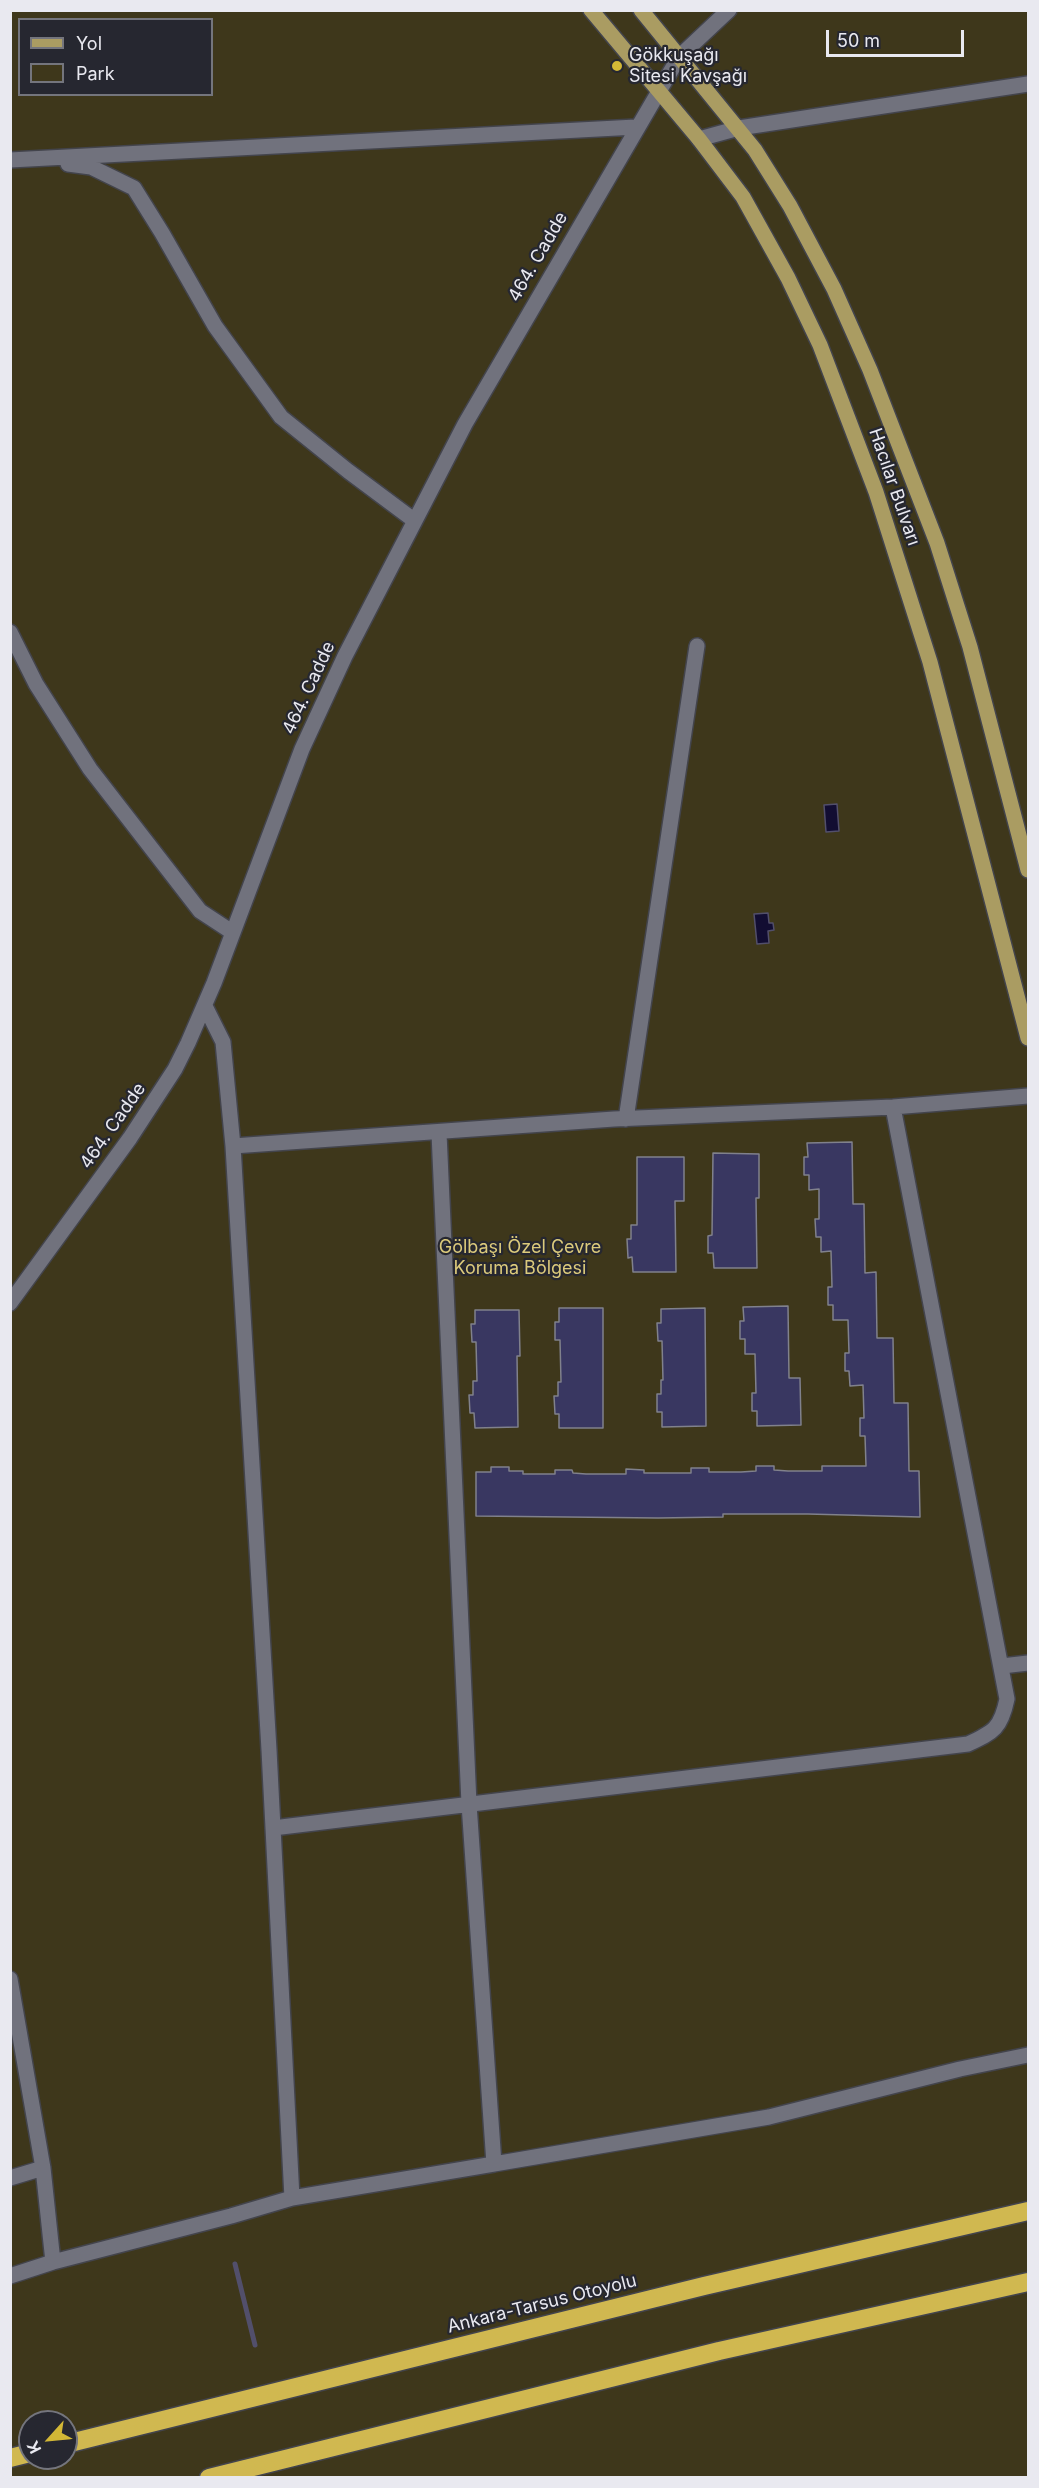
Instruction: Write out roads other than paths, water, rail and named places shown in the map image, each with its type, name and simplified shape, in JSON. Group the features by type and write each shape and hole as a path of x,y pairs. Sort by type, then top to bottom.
{"highway":[{"name":"Ankara-Tarsus Otoyolu","path":"78,2441 704,2286 1029,2211"},
{"path":"209,2478 719,2351 1029,2282"}],"main road":[{"name":"Hacılar Bulvarı","path":"591,10 699,139 743,197 788,278 836,381 868,470 939,690 1029,1038"},
{"name":"Hacılar Bulvarı","path":"641,10 739,128 773,176 821,261 870,370 920,497 970,647 1028,867"}],"street":[{"name":"464. Cadde","path":"10,1303 156,1099 188,1044 206,1006 302,749 345,656 465,424 657,91 679,57 729,10"},
{"path":"699,139 739,128 1029,84"},
{"path":"10,160 636,127"},
{"path":"35,159 91,167 134,188 214,326 281,417 415,521"},
{"path":"10,632 36,684 90,769 200,911 232,932"},
{"path":"626,1119 697,646"},
{"path":"206,1006 223,1042 233,1146 273,1827 292,2198"},
{"path":"233,1146 626,1119 893,1107 1029,1096"},
{"path":"273,1827 968,1744 991,1734 1003,1716 1007,1699 1002,1666 893,1107"},
{"path":"439,1133 469,1804 494,2164"},
{"path":"1002,1666 1029,1663"},
{"path":"10,1979 43,2168 53,2262"},
{"path":"10,2276 53,2262 292,2198 769,2116 960,2069 1029,2055"},
{"path":"10,2178 43,2168"}],"waterway":[{"path":"235,2264 255,2345"}],"place":[{"name":"Gökkuşağı Sitesi Kavşağı","path":"617,66"}],"park label":[{"name":"Gölbaşı Özel Çevre Koruma Bölgesi","path":"520,1258"}]}
